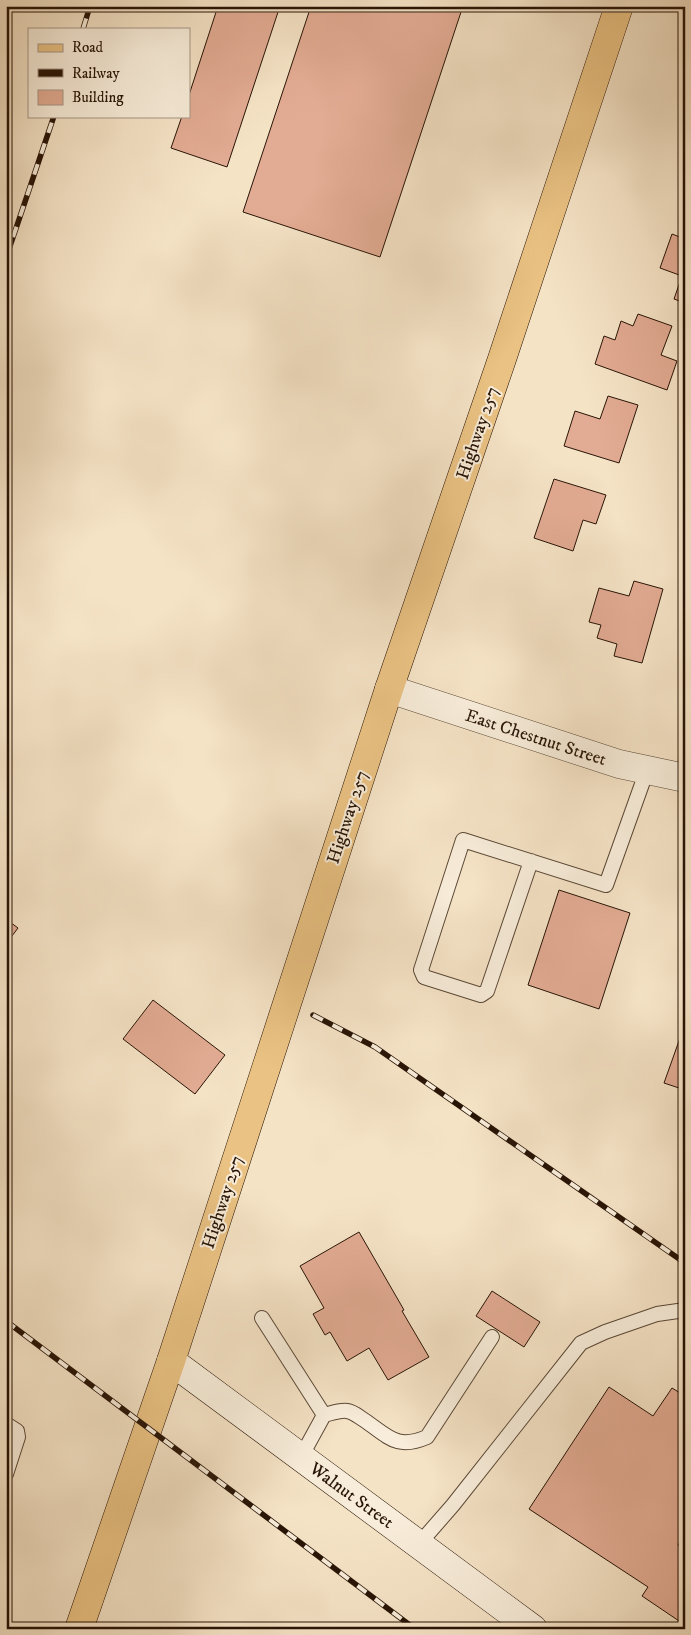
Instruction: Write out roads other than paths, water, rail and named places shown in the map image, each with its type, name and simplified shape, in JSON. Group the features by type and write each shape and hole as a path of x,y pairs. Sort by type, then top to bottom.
{"main road":[{"name":"Highway 257","path":"79,1629 171,1361 389,689 502,360 619,6"}],"street":[{"name":"East Chestnut Street","path":"389,689 619,764 685,778"},
{"name":"Walnut Street","path":"171,1361 533,1629"}],"lane":[{"path":"531,861 487,991 481,995 424,976 421,970 463,840 531,861 606,885 647,770"},
{"path":"419,1544 581,1343 605,1332 657,1314 685,1310"},
{"path":"262,1318 324,1415"},
{"path":"301,1457 324,1415 340,1411 354,1413 393,1440 404,1444 414,1443 427,1437 492,1337"},
{"path":"6,1424 17,1431 18,1437 6,1474"}],"railway":[{"path":"83,28 90,6"},
{"path":"6,258 53,118"},
{"path":"313,1015 375,1047 685,1263"},
{"path":"6,1321 415,1629"}]}
